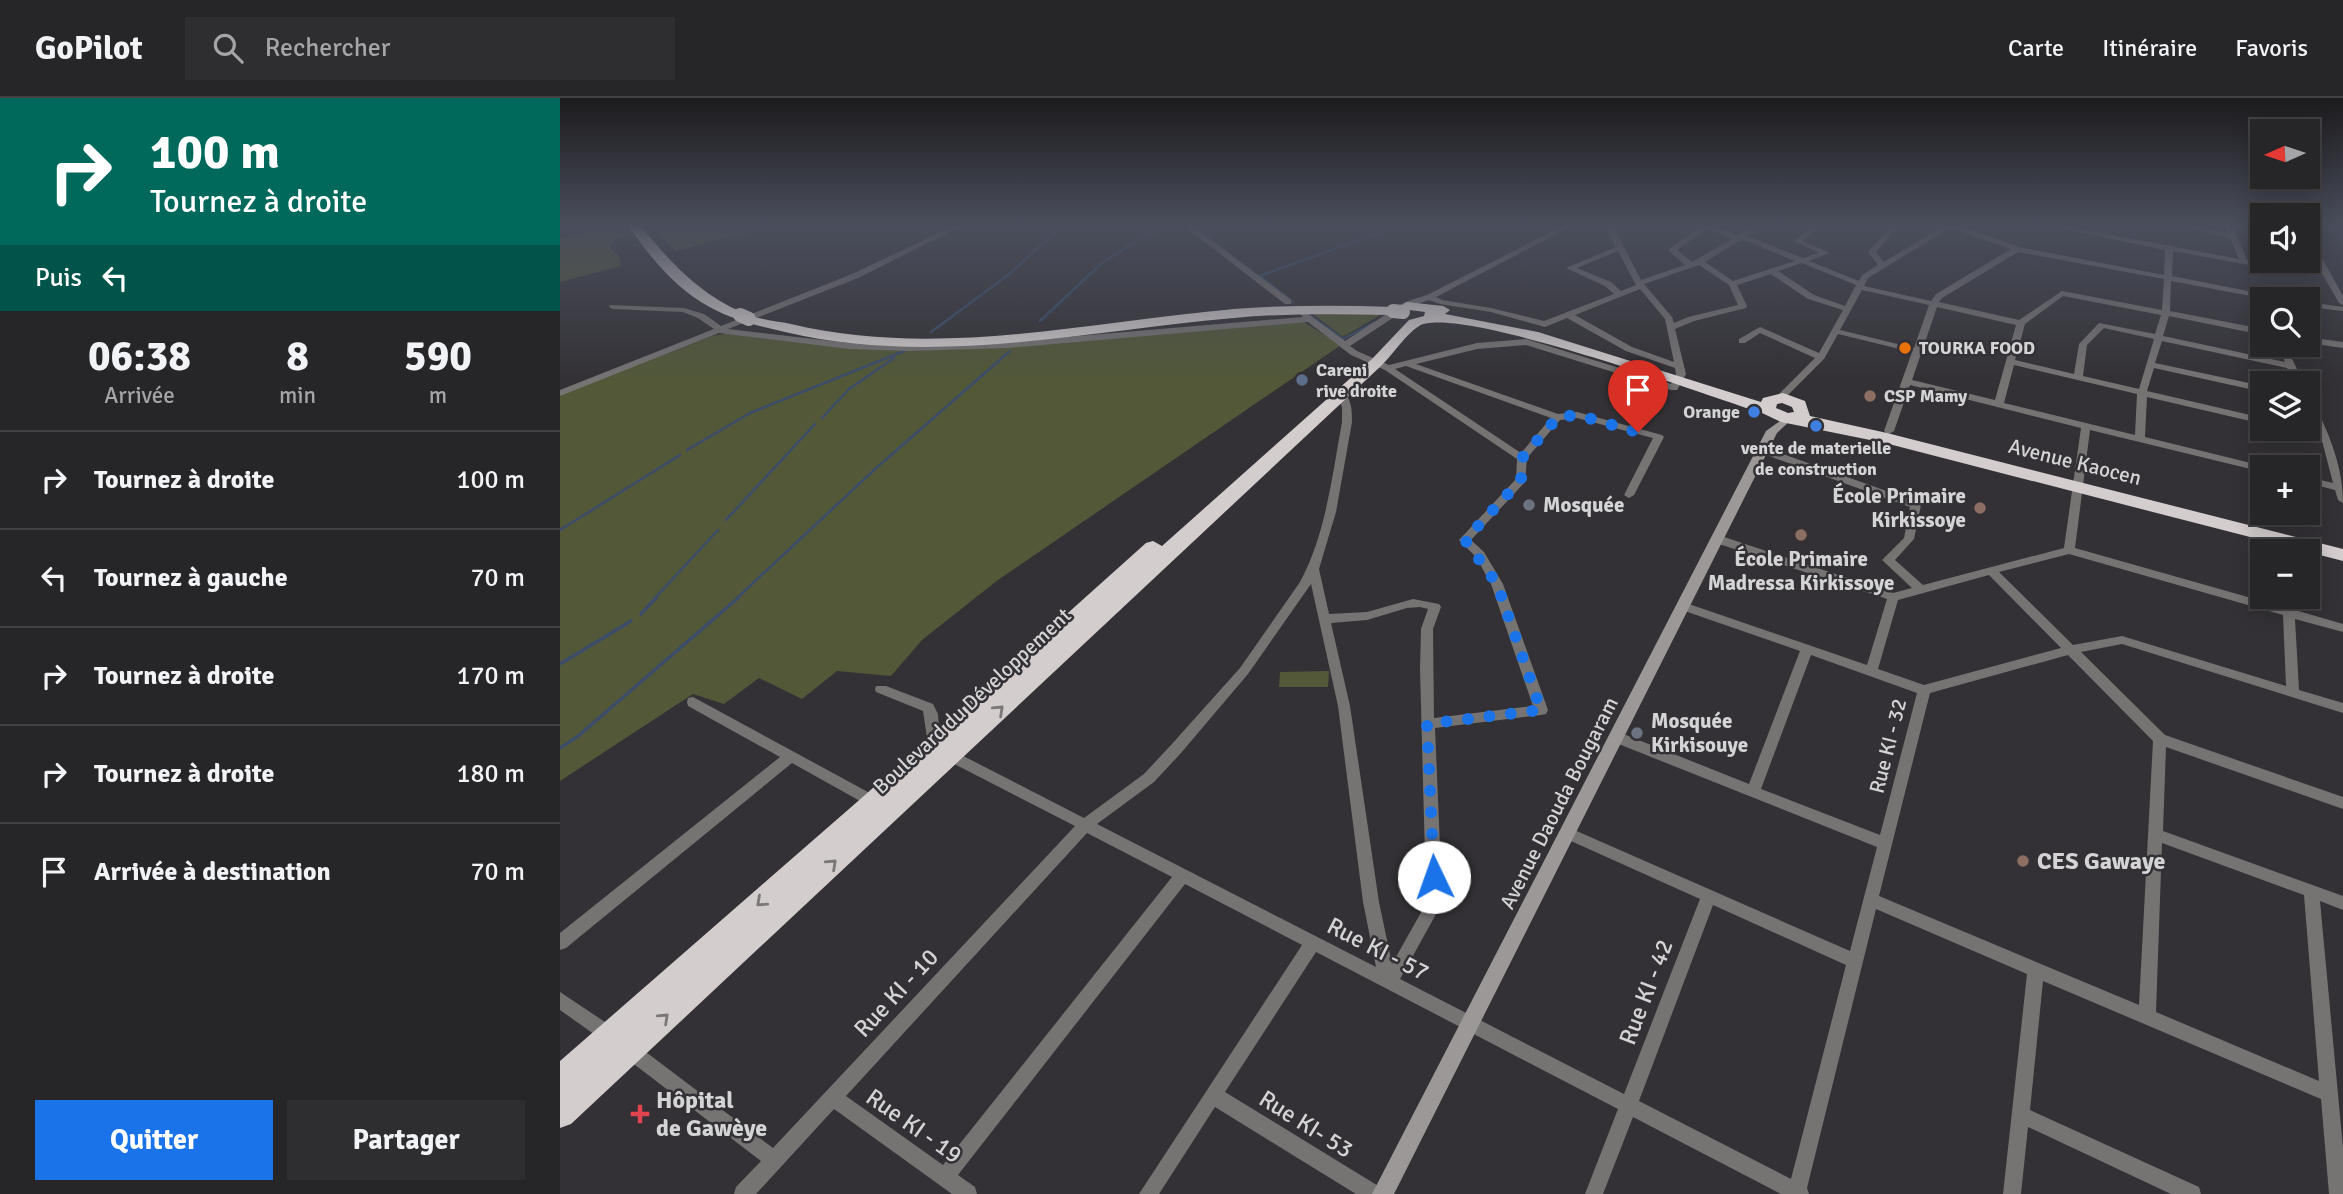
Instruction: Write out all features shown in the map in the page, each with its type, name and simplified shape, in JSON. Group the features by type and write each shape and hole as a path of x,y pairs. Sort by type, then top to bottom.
{"highway":[{"path":"679,277 684,285 703,298 804,332 921,339 1017,334 1295,310 1405,311"},
{"name":"Avenue Kaocen","path":"1405,311 1533,335 1680,374"},
{"name":"Avenue Kaocen","path":"1405,311 1460,313 1553,334 1680,374 1782,411 2343,547"},
{"name":"Boulevard du Développement","path":"1307,418 1341,394 1376,363 1405,311"},
{"name":"Boulevard du Développement","path":"560,1113 942,751 1280,442 1376,363"},
{"name":"Avenue Kaocen","path":"1782,411 1889,431 2079,483 2262,539"},
{"name":"Avenue Kaocen","path":"2320,551 2343,555"},
{"name":"Boulevard du Développement","path":"560,1081 874,802 942,751"}],"street":[{"path":"560,393 722,331 851,277"},
{"path":"1255,277 1288,302"},
{"path":"1345,345 1408,304 1430,297 1469,277"},
{"path":"1592,277 1608,284 1620,295"},
{"path":"1376,363 1405,363 1477,346 1526,342 1674,388 1680,374 1672,327 1655,298 1636,277"},
{"path":"1430,297 1440,302 1491,310 1546,324 1620,295 1657,277"},
{"path":"1672,327 1691,319 1743,306 1732,284 1722,277"},
{"path":"1732,284 1753,277"},
{"path":"1781,277 1811,297 1847,309"},
{"path":"1841,277 1859,285 2021,323"},
{"name":"Avenue Daouda Bougaram","path":"1383,1194 1782,411 1799,382 1821,358 1859,285 1868,277"},
{"path":"1889,431 1934,303 1939,296 1970,277"},
{"path":"2158,277 2250,294"},
{"path":"2329,277 2343,303"},
{"path":"2140,439 2142,393 2166,312 2167,279"},
{"path":"1999,404 2021,323 2065,293 2250,329"},
{"path":"2320,306 2343,309"},
{"path":"612,307 684,310 701,316 722,331 849,346 952,348 1307,316 1345,345 1522,458"},
{"path":"1568,315 1680,374"},
{"path":"2078,378 2082,344 2100,326 2291,366"},
{"path":"1742,341 1760,330 1821,358"},
{"path":"1835,331 1917,351"},
{"path":"2320,342 2343,345"},
{"path":"2287,357 2294,371"},
{"path":"2011,362 2250,418"},
{"path":"1405,363 1558,417 1577,415 1659,437 1629,495"},
{"path":"2150,364 2250,386"},
{"path":"1906,381 2250,466"},
{"path":"1341,394 1347,407 1344,440 1331,512 1313,569 1345,706 1371,902 1388,981"},
{"path":"1427,724 1541,710 1497,584 1465,540 1521,480 1522,458 1558,417"},
{"path":"2320,424 2331,450 2343,500"},
{"path":"2069,550 2086,426"},
{"path":"2320,434 2326,435"},
{"path":"1762,450 1916,505 1909,539 1888,560 1922,590"},
{"path":"2331,450 2343,453"},
{"path":"2320,483 2340,488"},
{"path":"1717,539 1893,597 2069,550 2343,628"},
{"name":"Rue KI - 10","path":"743,1194 1085,824 1149,779 1266,641 1313,569"},
{"path":"1991,571 2160,738 2343,803"},
{"path":"1871,671 1893,597"},
{"path":"1324,619 1381,613 1393,606 1412,602 1435,606 1427,629 1427,724 1434,894 1430,911 1388,981"},
{"path":"1682,606 1924,690"},
{"path":"2289,609 2293,692"},
{"name":"Rue KI - 32","path":"1797,1193 1924,690 2070,650 2129,641 2343,708"},
{"path":"1753,792 1807,649"},
{"path":"881,689 928,708 942,751"},
{"path":"694,702 874,802"},
{"path":"1616,737 1885,844"},
{"path":"2147,1017 2160,738"},
{"name":"Rue KI - 57","path":"942,751 1797,1193"},
{"path":"560,943 791,756"},
{"path":"1567,833 1855,961"},
{"path":"2155,834 2343,903"},
{"path":"944,1177 1183,876"},
{"path":"2311,891 2329,1094 2339,1169 2338,1194"},
{"name":"Rue KI - 42","path":"1594,1194 1709,896"},
{"path":"1871,900 2329,1094"},
{"path":"1148,1194 1312,942"},
{"path":"2012,1194 2036,970"},
{"path":"560,1000 774,1160"},
{"name":"Rue KI- 53","path":"1213,1095 1373,1194"},
{"name":"Rue KI - 19","path":"832,1097 968,1194"},
{"path":"2021,1115 2192,1194"}],"green space":[{"path":"560,277 579,277 560,282"},
{"path":"1310,312 1382,314 1343,337"},
{"path":"1302,321 1341,345 998,580 922,640 891,676 837,671 802,699 759,678 724,704 693,694 560,781 560,395 712,336 730,333 849,348 912,351"},
{"path":"1329,671 1328,687 1279,687 1280,672"}],"waterway":[{"path":"931,332 1005,277"},
{"path":"1040,321 1087,277"},
{"path":"1261,277 1293,302"},
{"path":"1308,314 1343,339 1375,322"},
{"path":"687,450 750,413 904,351"},
{"path":"736,599 874,470 1010,351"},
{"path":"822,418 849,389 894,358"},
{"path":"726,520 815,424"},
{"path":"560,530 680,455"},
{"path":"654,599 718,530"},
{"path":"641,614 656,598"},
{"path":"560,748 577,737 738,598"},
{"path":"560,664 631,621"}],"place":[{"name":"TOURKA FOOD","path":"1905,348"},
{"name":"Careni rive droite","path":"1302,380"},
{"name":"CSP Mamy","path":"1870,396"},
{"name":"Orange","path":"1754,412"},
{"name":"vente de materielle de construction","path":"1816,426"},
{"name":"Mosquée","path":"1529,505"},
{"name":"École Primaire Kirkissoye","path":"1980,508"},
{"name":"École Primaire Madressa Kirkissoye","path":"1801,535"},
{"name":"Mosquée Kirkisouye","path":"1637,733"},
{"name":"CES Gawaye","path":"2023,861"},
{"name":"Hôpital de Gawèye","path":"640,1114"}],"route":[{"path":"1434,877 1427,724 1541,710 1497,584 1480,555 1465,540 1521,480 1522,458 1558,417 1577,415 1638,432"}]}
